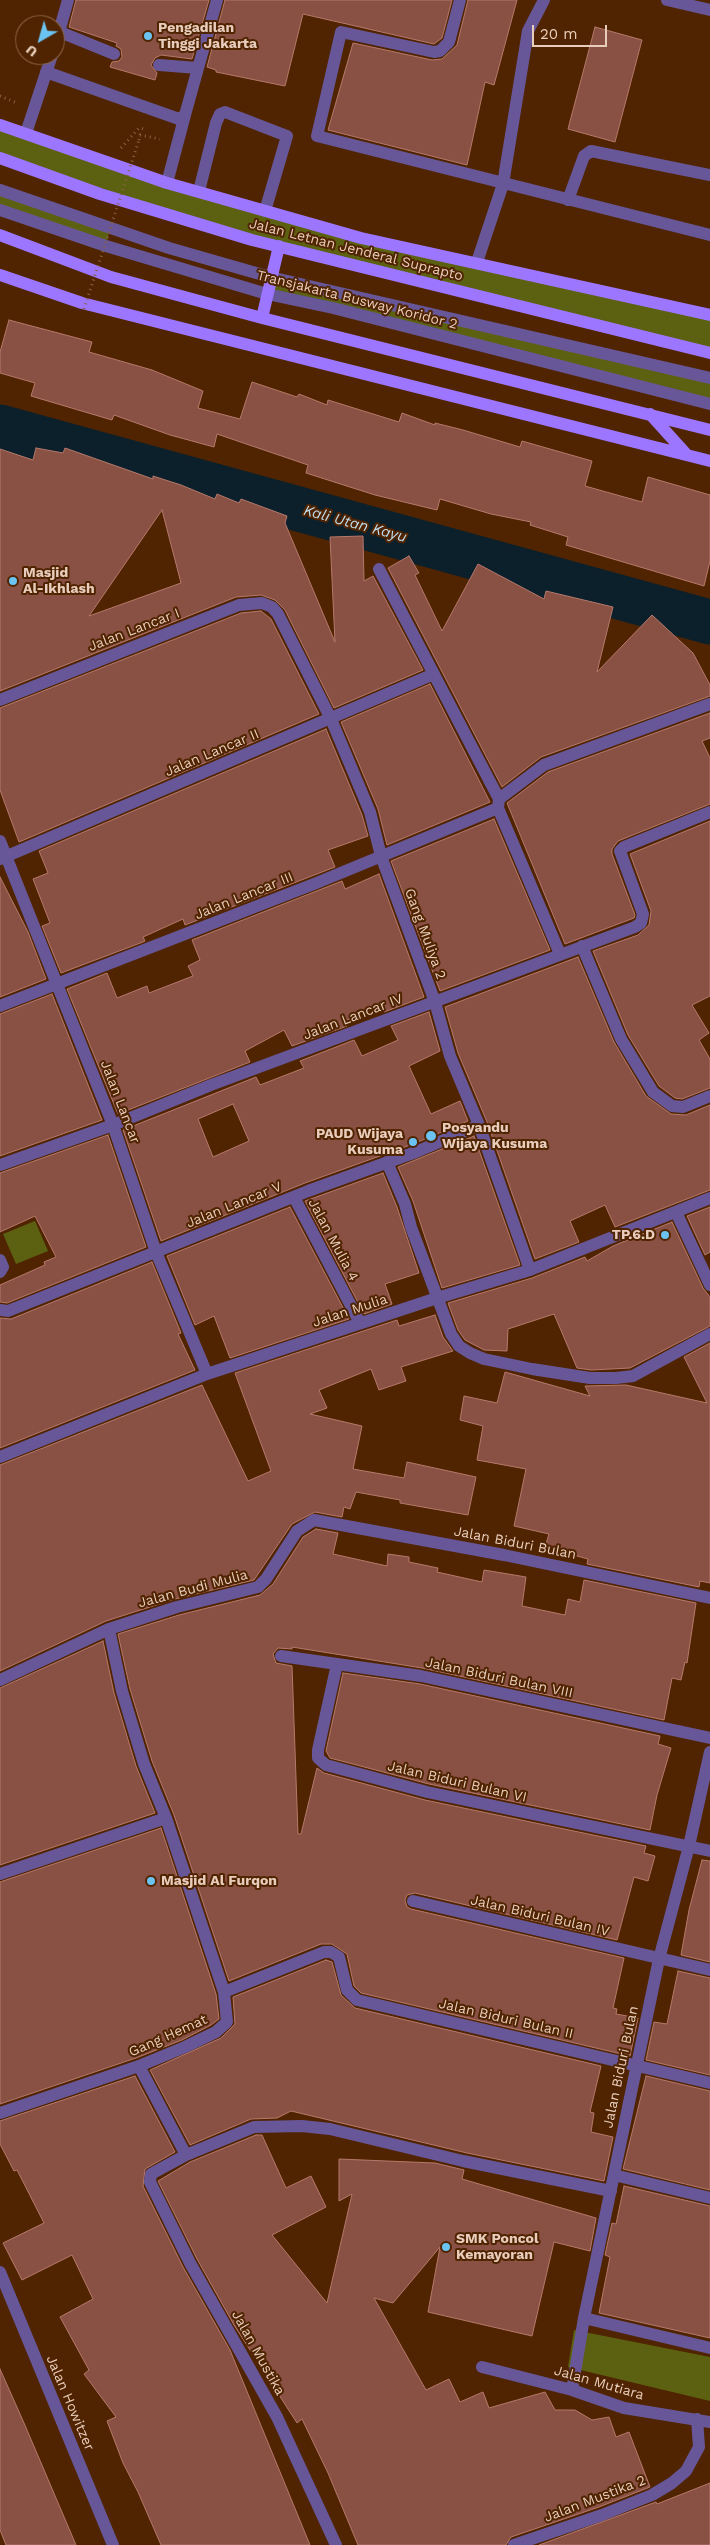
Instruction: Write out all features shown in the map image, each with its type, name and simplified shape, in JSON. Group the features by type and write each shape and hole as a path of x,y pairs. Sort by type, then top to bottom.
{"main road":[{"name":"Jalan Letnan Jenderal Suprapto","path":"0,124 167,183 361,238 710,314"},
{"name":"Jalan Letnan Jenderal Suprapto","path":"0,158 100,194 279,246 710,353"},
{"path":"0,235 111,277 262,318 710,430"},
{"path":"262,318 279,246"},
{"path":"0,275 82,302 710,461"},
{"path":"650,414 687,456"}],"street":[{"path":"64,15 68,0"},
{"path":"167,183 217,0"},
{"path":"460,0 450,42 440,51 434,52 341,32 317,136 710,235"},
{"path":"477,262 504,184 528,32 544,0"},
{"path":"667,0 710,10"},
{"path":"65,34 114,54"},
{"path":"26,133 48,65"},
{"path":"158,65 198,68"},
{"path":"46,72 179,119 185,115"},
{"path":"199,191 216,123 220,114 226,112 287,136 265,211"},
{"path":"568,200 584,156 591,151 710,175"},
{"name":"Transjakarta Busway Koridor 2","path":"0,190 170,248 270,278 710,378"},
{"name":"Transjakarta Busway Koridor 2","path":"0,210 125,252 267,294 332,308 710,404"},
{"path":"379,570 499,804 560,954"},
{"name":"Jalan Lancar I","path":"0,700 239,605 262,603 272,607 278,614"},
{"name":"Gang Muliya 2","path":"278,614 331,718 370,812 381,856 435,1002 450,1056 479,1125 530,1270"},
{"name":"Jalan Lancar II","path":"3,858 434,674"},
{"name":"Jalan Lancar III","path":"0,1006 58,982 184,936 381,856 499,804 544,765 710,704"},
{"name":"Jalan Lancar IV","path":"0,1165 113,1125 211,1085 636,927 644,918 620,854 622,849 710,812"},
{"name":"Jalan Lancar","path":"0,841 3,858 58,982 113,1125 156,1252 207,1374"},
{"path":"582,946 621,1039 645,1082 672,1106 683,1107 710,1096"},
{"name":"Jalan Lancar V","path":"0,1310 8,1312 294,1196 387,1162 479,1125"},
{"path":"387,1162 405,1204 411,1227 451,1334 459,1346 470,1353 484,1360 590,1378 633,1376 710,1334"},
{"name":"Jalan Mulia 4","path":"294,1196 360,1323"},
{"name":"Jalan Mulia","path":"0,1457 207,1374 437,1298 530,1270 710,1198"},
{"path":"676,1212 710,1285"},
{"path":"0,1260 3,1267 0,1272"},
{"name":"Jalan Biduri Bulan","path":"314,1520 504,1555 710,1598"},
{"name":"Jalan Budi Mulia","path":"0,1680 109,1629 177,1607 258,1587 266,1579 297,1531 314,1520"},
{"path":"0,1874 166,1818 144,1764 122,1691 109,1629"},
{"name":"Jalan Biduri Bulan VIII","path":"280,1656 421,1676 710,1738"},
{"name":"Jalan Biduri Bulan VI","path":"337,1664 318,1750 318,1758 326,1765 428,1792 710,1851"},
{"name":"Jalan Biduri Bulan","path":"572,2390 584,2318 659,1960 689,1846 710,1752"},
{"name":"Gang Hemat","path":"0,2113 139,2066 185,2047 222,2027 228,2019 224,1992 166,1818"},
{"name":"Jalan Biduri Bulan IV","path":"413,1901 659,1960 710,1970"},
{"name":"Jalan Biduri Bulan II","path":"224,1992 318,1954 331,1952 339,1957 350,1995 353,1998 636,2067 710,2083"},
{"path":"139,2066 186,2155 254,2127 302,2126 330,2129 463,2161 611,2191"},
{"name":"Jalan Mustika","path":"186,2155 154,2173 150,2178 150,2182 190,2263 277,2417 336,2545"},
{"path":"614,2175 710,2198"},
{"name":"Jalan Howitzer","path":"0,2272 113,2545"},
{"path":"584,2318 710,2348"},
{"name":"Jalan Mutiara","path":"482,2367 572,2390 624,2408 704,2420"},
{"name":"Jalan Mustika 2","path":"514,2545 602,2515 652,2495 672,2483 686,2470 699,2447 704,2420"}],"path":[{"path":"0,96 14,102"},
{"path":"107,163 140,128 148,130"},
{"path":"84,309 140,135 163,140 165,134"}],"shaded area":[{"path":"0,125 129,170 409,248 710,315 710,353 325,258 0,157"},
{"path":"0,188 110,228 106,246 0,208"},
{"path":"270,277 710,378 710,404 267,294"},
{"path":"35,1221 48,1251 16,1264 3,1234"},
{"path":"574,2330 710,2357 710,2401 568,2367"}],"building":[{"name":"Pengadilan Tinggi Jakarta","path":"76,0 209,0 192,59 161,55 155,58 151,65 157,73 155,80 110,67 112,62 119,61 122,57 121,49 116,46 117,43 69,27"},
{"path":"225,0 452,0 442,38 434,44 303,14 285,86 216,72 216,70 207,67"},
{"path":"468,0 517,0 494,85 485,82 467,165 328,130 353,43 432,60 442,59 457,45"},
{"path":"595,27 642,40 615,142 568,129"},
{"path":"9,320 92,342 89,352 152,370 203,391 198,408 240,419 252,382 297,397 299,394 327,405 328,400 399,422 402,413 435,425 435,423 463,430 520,447 522,441 592,461 585,486 642,502 648,477 710,495 710,561 704,586 566,545 568,537 530,525 531,522 491,514 440,499 437,510 375,495 306,473 308,465 217,434 214,447 170,435 114,415 112,420 31,396 35,383 0,373 0,352"},
{"path":"36,448 63,453 65,448 153,479 153,476 181,485 215,499 217,494 239,503 241,499 287,516 285,523 335,642 330,537 363,536 364,581 373,576 423,670 334,708 285,610 275,600 261,595 236,597 0,691 0,449 33,460","holes":["162,510 181,583 89,616"]},
{"path":"409,556 419,573 415,575 442,631 478,564 544,599 546,591 613,607 597,672 652,615 693,653 710,685 710,696 541,757 502,787 388,568"},
{"path":"261,611 271,619 319,714 19,842 0,790 0,708 241,613"},
{"path":"430,684 490,802 387,845 378,809 341,722"},
{"path":"710,713 710,738 702,741 710,758 710,804 618,841 612,849 612,854 635,915 634,918 565,944 507,803 548,772"},
{"path":"326,729 362,815 368,836 328,850 335,867 185,925 183,919 143,937 145,941 143,942 61,973 42,926 50,923 33,879 48,873 39,851"},
{"path":"494,819 550,950 440,991 391,861"},
{"path":"710,821 710,996 692,1005 709,1033 699,1040 710,1059 710,1088 682,1099 675,1098 659,1086 628,1035 593,951 638,935 649,925 651,911 630,854"},
{"path":"379,874 424,997 384,1012 381,1005 345,1021 347,1026 292,1046 284,1030 245,1051 250,1062 118,1114 67,989 107,973 117,998 147,986 149,993 193,976 188,966 200,960 192,940 342,881 345,889"},
{"path":"0,877 28,932 46,979 0,997"},
{"path":"578,957 614,1042 646,1096 671,1114 686,1115 710,1105 710,1190 615,1227 605,1205 570,1221 579,1242 535,1259 487,1122 458,1053 445,1007"},
{"path":"52,994 102,1120 0,1156 0,1014"},
{"path":"429,1012 440,1051 409,1066 431,1114 460,1101 468,1121 413,1144 305,1183 161,1241 123,1130 256,1077 260,1085 304,1068 300,1061 354,1040 362,1056 398,1040 391,1026","holes":["233,1104 249,1141 213,1157 198,1119"]},
{"path":"108,1135 146,1247 7,1303 0,1302 0,1285 45,1265 44,1262 56,1257 35,1216 0,1232 0,1173"},
{"path":"474,1136 520,1265 442,1288 413,1201 398,1167"},
{"path":"383,1173 397,1207 419,1273 385,1284 392,1304 364,1314 305,1201"},
{"path":"290,1207 349,1319 230,1358 214,1316 195,1325 167,1256"},
{"path":"710,1207 710,1252 705,1255 687,1216"},
{"path":"672,1222 703,1288 710,1297 710,1326 630,1368 591,1370 577,1368 554,1314 508,1329 507,1351 484,1350 465,1340 458,1330 448,1303 532,1278 585,1257 587,1261 613,1246"},
{"path":"152,1262 181,1333 178,1334 195,1370 0,1448 0,1318 11,1319"},
{"path":"435,1315 443,1337 453,1351 401,1367 406,1381 379,1390 371,1369 319,1390 327,1408 310,1414 362,1426 353,1469 404,1478 407,1462 476,1477 468,1515 400,1503 400,1500 356,1492 350,1509 344,1507 342,1517 315,1512 292,1524 254,1580 175,1599 106,1621 0,1671 0,1465 202,1385 248,1481 271,1471 235,1373 397,1320 399,1326"},
{"path":"710,1343 710,1583 700,1581 699,1587 587,1564 588,1559 545,1547 549,1534 514,1526 526,1469 477,1460 483,1426 460,1420 464,1396 497,1403 505,1372 590,1396 585,1386 626,1385 707,1403 684,1357"},
{"path":"316,1529 338,1533 333,1554 387,1566 388,1554 409,1557 409,1562 438,1568 437,1572 482,1582 484,1570 526,1577 522,1606 565,1615 568,1599 580,1602 584,1580 696,1603 687,1663 685,1662 681,1680 672,1678 664,1720 422,1668 292,1647 292,1649 278,1648 273,1654 276,1663 292,1666 298,1834 301,1834 317,1768 324,1773 425,1800 646,1846 644,1853 655,1856 648,1881 634,1877 617,1940 415,1893 407,1895 405,1900 407,1907 411,1909 624,1958 613,2008 617,2009 616,2014 638,2018 630,2056 361,1993 354,1986 347,1954 332,1944 321,1944 229,1981 174,1815 152,1761 130,1689 118,1634 179,1615 260,1595 273,1584 303,1537"},
{"path":"103,1641 114,1693 136,1766 155,1813 0,1865 0,1688"},
{"path":"343,1673 420,1684 660,1736 658,1744 671,1748 657,1795 650,1830 429,1784 330,1758 326,1751"},
{"path":"161,1828 216,1994 219,2019 182,2040 136,2058 0,2104 0,1882"},
{"path":"702,1860 710,1861 710,1962 681,1955 689,1910"},
{"path":"326,1960 332,1962 341,1995 355,2008 601,2066 590,2112 594,2113 591,2132 613,2137 604,2181 467,2153 291,2111 277,2118 251,2119 190,2145 150,2070 221,2038 235,2024 233,1997"},
{"path":"678,1971 710,1978 710,2075 646,2060 654,2022 667,2024"},
{"path":"135,2076 175,2152 145,2169 143,2186 183,2267 230,2350 310,2545 161,2545 123,2463 107,2421 116,2417 84,2374 89,2370 60,2317 93,2299 72,2255 22,2280 3,2243 44,2223 17,2170 14,2171 0,2144 0,2121"},
{"path":"646,2076 710,2091 710,2190 623,2169"},
{"path":"256,2135 262,2135 286,2188 311,2176 326,2207 272,2235 327,2303 352,2194 339,2201 339,2159 435,2163 464,2170 462,2179 596,2218 590,2251 554,2242 532,2336 428,2312 440,2247 393,2303 374,2298 426,2390 449,2379 460,2402 483,2392 489,2408 545,2392 555,2410 575,2410 592,2420 609,2417 616,2437 629,2432 650,2487 599,2507 511,2537 506,2545 358,2545 328,2473 302,2419 297,2423 234,2325 197,2259 158,2181 190,2162"},
{"path":"624,2186 710,2206 710,2338 599,2313 610,2257 605,2255 612,2223 616,2224"},
{"path":"0,2369 76,2545 6,2545 0,2530"},
{"path":"710,2483 710,2545 539,2545 656,2502 657,2504"}],"waterway":[{"name":"Kali Utan Kayu","path":"0,427 710,622"}],"place":[{"name":"Pengadilan Tinggi Jakarta","path":"148,36"},
{"name":"Masjid Al-Ikhlash","path":"13,581"},
{"name":"Posyandu Wijaya Kusuma","path":"431,1136"},
{"name":"PAUD Wijaya Kusuma","path":"413,1142"},
{"name":"TP.6.D","path":"665,1235"},
{"name":"Masjid Al Furqon","path":"151,1881"},
{"name":"SMK Poncol Kemayoran","path":"446,2247"}]}
